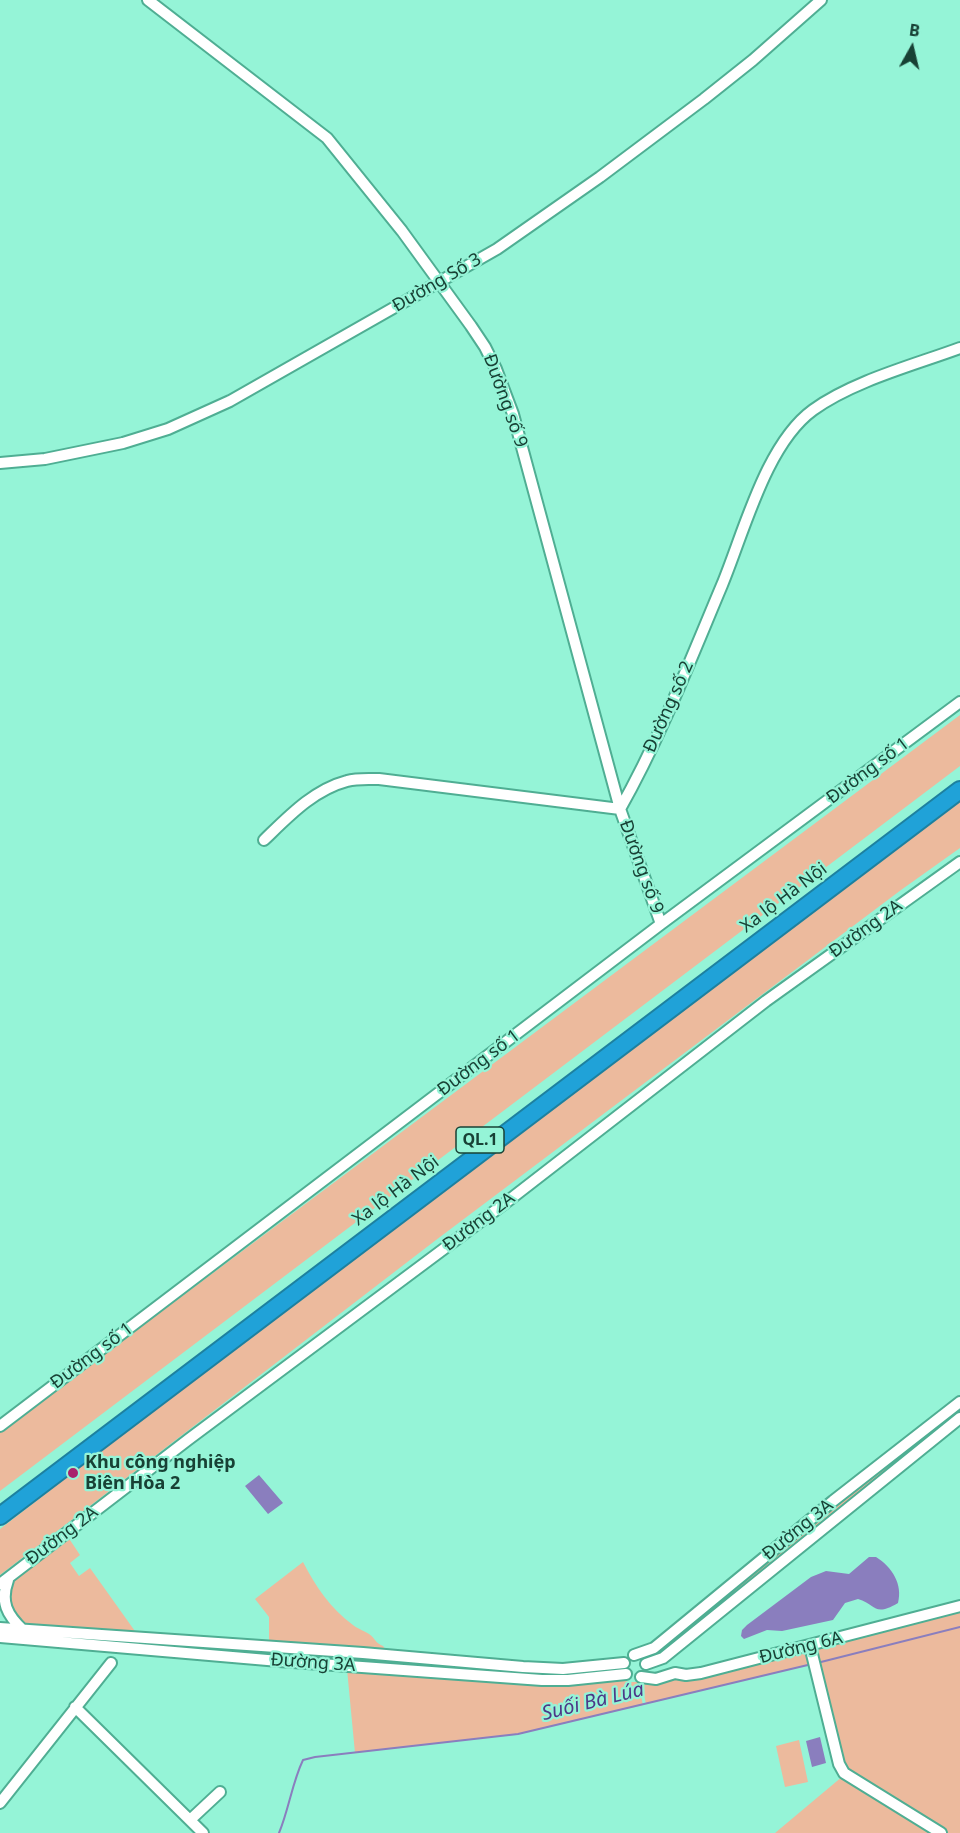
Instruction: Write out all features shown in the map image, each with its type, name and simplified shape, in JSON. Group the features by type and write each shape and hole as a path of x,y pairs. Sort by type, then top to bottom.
{"highway":[{"name":"Xa lộ Hà Nội","path":"0,1503 960,778"},
{"name":"Xa lộ Hà Nội","path":"0,1516 960,790"}],"street":[{"name":"Đường số 9","path":"148,0 327,138 402,231 485,347 513,414 620,809 662,924"},
{"name":"Đường Số 3","path":"0,463 45,459 123,443 185,423 230,401 440,283 497,249 700,103 821,0"},
{"name":"Đường số 2","path":"620,809 637,779 677,692 763,480 783,441 812,411 836,396 880,377 960,348"},
{"name":"Đường số 1","path":"0,1426 662,924 960,702"},
{"path":"264,840 309,800 330,787 348,780 379,778 620,809"},
{"name":"Đường 2A","path":"0,1584 198,1432 504,1204 766,1001 960,862"},
{"name":"Đường 3A","path":"634,1655 660,1644 833,1502 958,1411"},
{"name":"Đường 3A","path":"646,1664 666,1656 958,1411"},
{"path":"13,1574 2,1590 1,1600 9,1617 23,1630"},
{"name":"Đường 6A","path":"641,1677 656,1679 675,1673 686,1675 701,1673 811,1650 960,1606"},
{"name":"Đường 3A","path":"0,1628 562,1669 624,1663"},
{"name":"Đường 3A","path":"0,1637 542,1680 568,1680 626,1674"},
{"path":"811,1650 844,1773 941,1833"},
{"path":"362,1666 363,1653"},
{"path":"634,1655 642,1658 646,1664 646,1670 641,1677 632,1678 623,1669 624,1663 634,1655"},
{"path":"666,1656 668,1664 675,1673"},
{"path":"0,1803 111,1663"},
{"path":"75,1707 203,1833"},
{"path":"190,1820 220,1792"}],"shaded area":[{"path":"960,715 960,766 0,1491 0,1432"},
{"path":"960,799 960,848 436,1240 0,1575 0,1529 208,1368"},
{"path":"930,1431 932,1435 661,1654 648,1659 645,1655"},
{"path":"259,1475 283,1503 268,1514 245,1486"},
{"path":"68,1537 80,1555 70,1563 79,1576 90,1568 137,1634 22,1626 10,1615 4,1591 11,1581"},
{"path":"869,1557 876,1557 895,1577 899,1589 898,1603 884,1609 876,1609 858,1599 845,1603 833,1620 782,1631 767,1630 744,1639 741,1636 742,1630 747,1625 811,1577 826,1571 849,1574"},
{"path":"303,1562 318,1588 337,1612 369,1634 386,1650 269,1643 269,1617 255,1599"},
{"path":"960,1609 960,1833 775,1833 843,1776 816,1663 646,1704 641,1681 649,1673 674,1676"},
{"path":"31,1635 360,1657 360,1662"},
{"path":"365,1658 619,1667 619,1671 542,1676 365,1662"},
{"path":"347,1669 624,1679 629,1682 638,1682 643,1705 518,1734 355,1753"},
{"path":"820,1737 826,1763 812,1767 806,1741"},
{"path":"799,1740 808,1782 785,1787 776,1746"}],"waterway":[{"name":"Suối Bà Lúa","path":"817,1663 960,1627"},
{"name":"Suối Bà Lúa","path":"279,1833 303,1760 518,1734 812,1664"}],"place":[{"name":"Khu công nghiệp Biên Hòa 2","path":"73,1473"}]}
